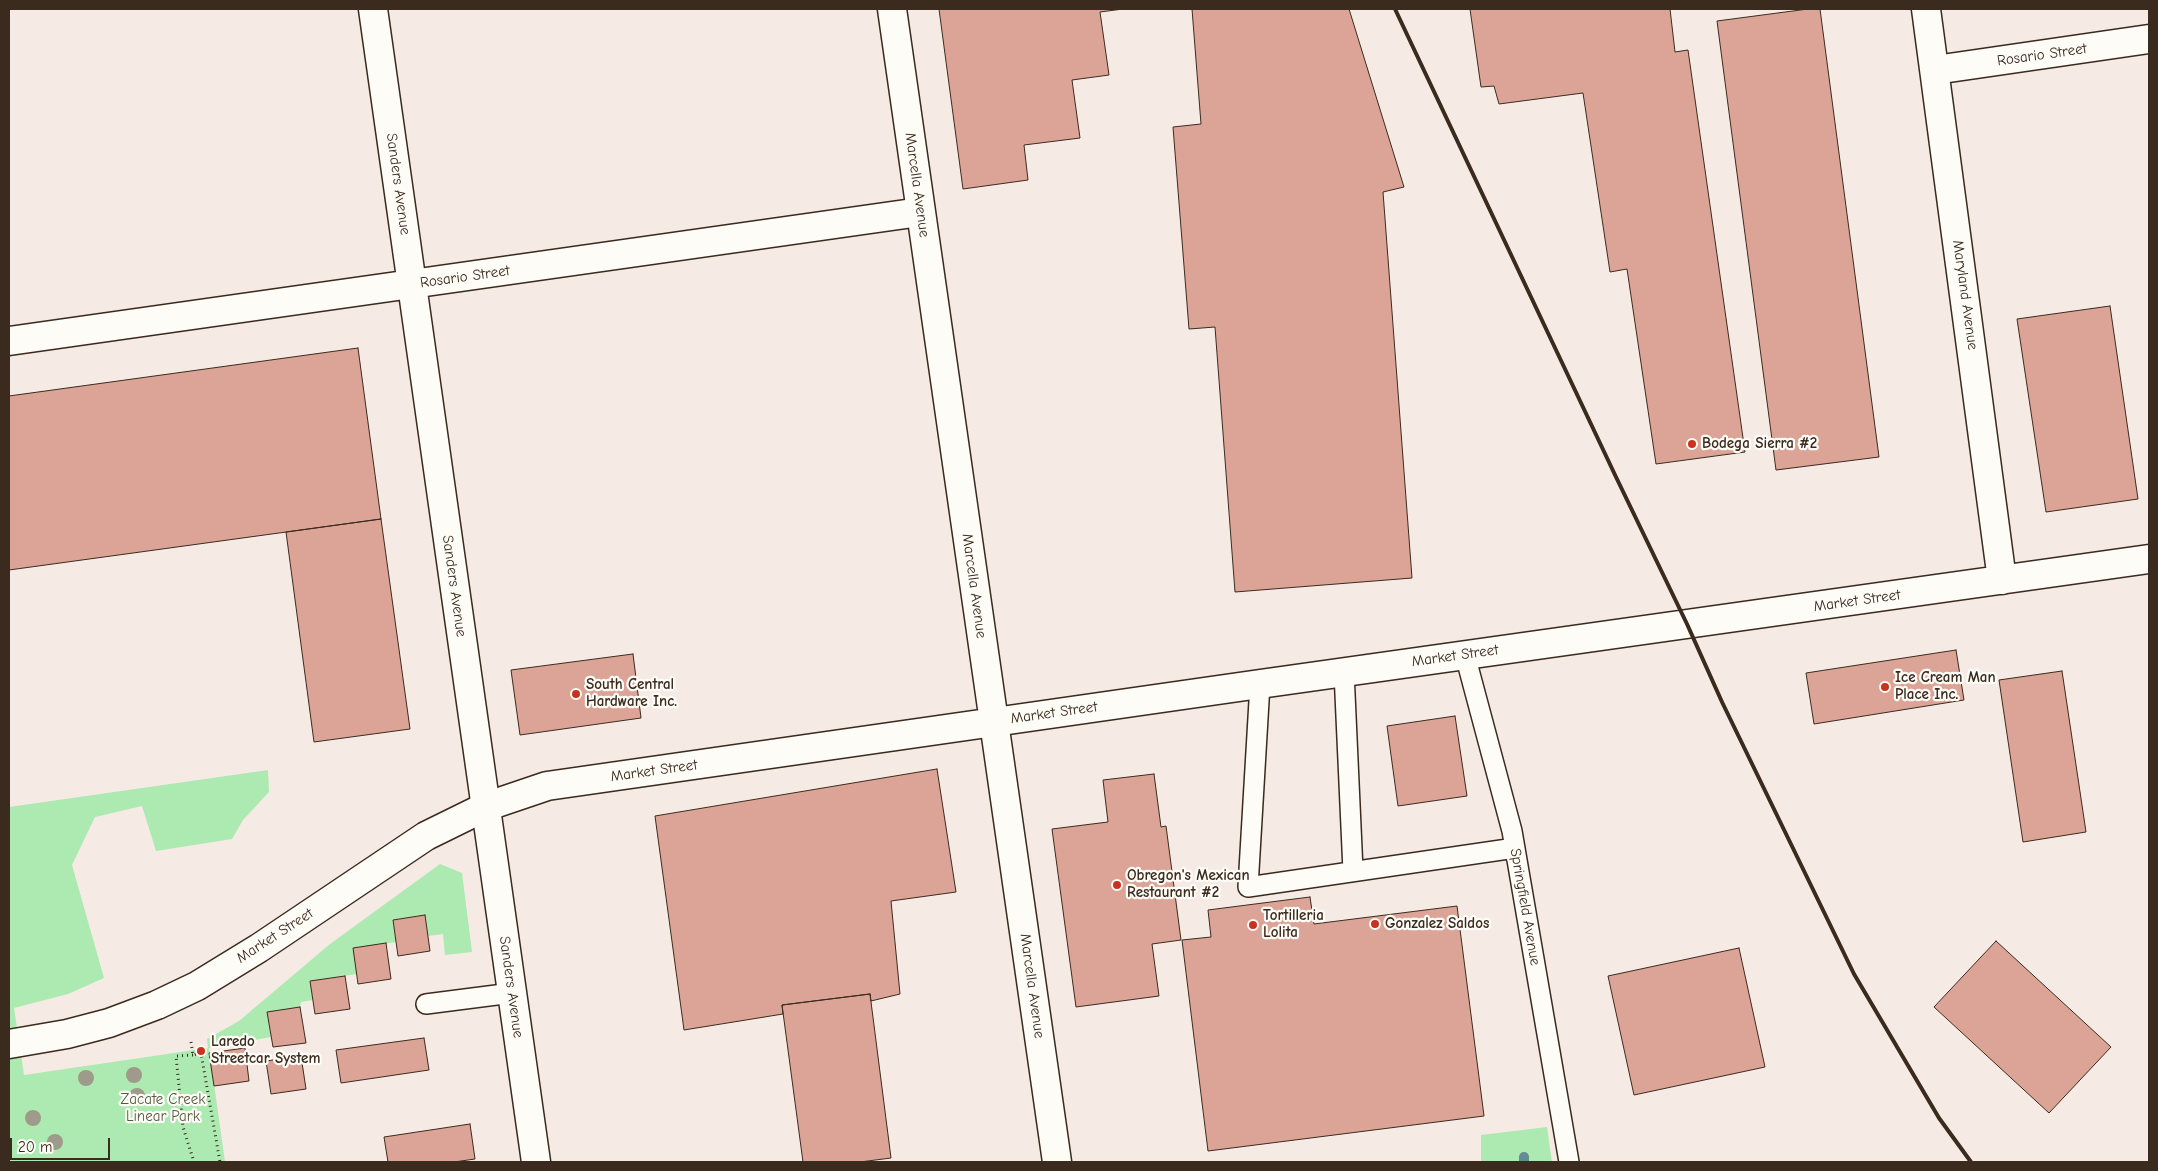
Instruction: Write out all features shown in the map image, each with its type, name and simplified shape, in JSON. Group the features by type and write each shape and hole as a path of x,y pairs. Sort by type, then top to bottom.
{"street":[{"name":"Sanders Avenue","path":"373,9 536,1162"},
{"name":"Marcella Avenue","path":"892,9 1057,1162"},
{"name":"Maryland Avenue","path":"1926,9 2002,580"},
{"name":"Rosario Street","path":"1935,70 2149,39"},
{"name":"Rosario Street","path":"9,341 920,212"},
{"name":"Market Street","path":"14,1043 67,1034 109,1023 157,1005 197,986 258,948 426,836 485,807 547,786 2149,559"}],"lane":[{"name":"Springfield Avenue","path":"1465,655 1492,749 1515,848 1569,1162"},
{"path":"1344,672 1353,871"},
{"path":"1260,684 1248,887 1515,848"},
{"path":"426,1004 512,993"}],"path":[{"path":"191,1042 193,1054"},
{"path":"194,1162 183,1126 176,1056 201,1053 220,1162"}],"green space":[{"name":"Zacate Creek Linear Park","path":"268,770 269,792 243,820 232,839 156,851 142,806 95,817 72,865 104,978 68,994 14,1008 24,1075 208,1048 207,1039 239,1021 330,944 440,864 462,873 472,952 445,955 443,934 428,936 425,915 393,920 396,942 354,948 357,974 310,981 313,1000 301,1002 300,1007 268,1012 271,1037 209,1048 225,1162 9,1162 9,807"},
{"path":"1547,1127 1552,1162 1481,1162 1481,1135"}],"building":[{"path":"939,9 1123,9 1100,12 1109,75 1072,80 1080,138 1024,145 1028,180 963,189"},
{"path":"1192,9 1349,9 1404,187 1383,192 1412,578 1235,592 1215,327 1189,329 1173,127 1201,124"},
{"path":"1470,9 1670,9 1675,52 1688,50 1745,452 1656,464 1627,269 1610,272 1583,93 1499,104 1494,86 1481,87"},
{"path":"1820,9 1879,457 1776,470 1717,21"},
{"path":"2110,306 2138,499 2046,512 2017,319"},
{"path":"358,348 381,519 9,570 9,396"},
{"path":"381,519 410,729 314,742 286,532"},
{"name":"Ice Cream Man Place Inc.","path":"1956,650 1964,700 1814,724 1806,673"},
{"name":"South Central Hardware Inc.","path":"633,654 641,718 520,735 511,670"},
{"path":"2062,671 2086,832 2023,842 1999,680"},
{"path":"1455,716 1467,796 1398,806 1387,726"},
{"path":"937,769 956,892 891,901 900,994 871,1001 870,994 782,1005 783,1014 684,1030 655,816"},
{"name":"Obregon's Mexican Restaurant #2","path":"1154,774 1161,827 1166,826 1181,940 1152,944 1159,996 1076,1007 1052,829 1108,822 1103,780"},
{"path":"1310,897 1314,924 1457,906 1484,1116 1208,1151 1182,940 1211,937 1208,910"},
{"path":"425,915 430,951 398,956 393,920"},
{"path":"1996,941 2111,1047 2049,1113 1934,1007"},
{"path":"386,943 391,979 358,984 353,948"},
{"path":"1739,948 1765,1067 1634,1095 1608,976"},
{"path":"345,976 350,1009 315,1014 310,981"},
{"path":"870,994 891,1158 860,1162 803,1162 782,1005"},
{"path":"300,1007 306,1043 273,1047 267,1012"},
{"path":"424,1038 429,1070 341,1083 336,1050"},
{"path":"245,1048 249,1081 214,1086 209,1053"},
{"path":"301,1056 306,1089 271,1094 266,1061"},
{"path":"470,1124 475,1159 454,1162 388,1162 384,1137"}],"waterway":[{"path":"1524,1157 1524,1162"}],"railway":[{"path":"1395,9 1687,624 1722,702 1854,974 1939,1118 1971,1162"}],"place":[{"name":"Bodega Sierra #2","path":"1692,444"},
{"name":"Ice Cream Man Place Inc.","path":"1885,687"},
{"name":"South Central Hardware Inc.","path":"576,694"},
{"name":"Obregon's Mexican Restaurant #2","path":"1117,885"},
{"name":"Gonzalez Saldos","path":"1375,924"},
{"name":"Tortilleria Lolita","path":"1253,925"},
{"name":"Laredo Streetcar System","path":"201,1051"}]}
